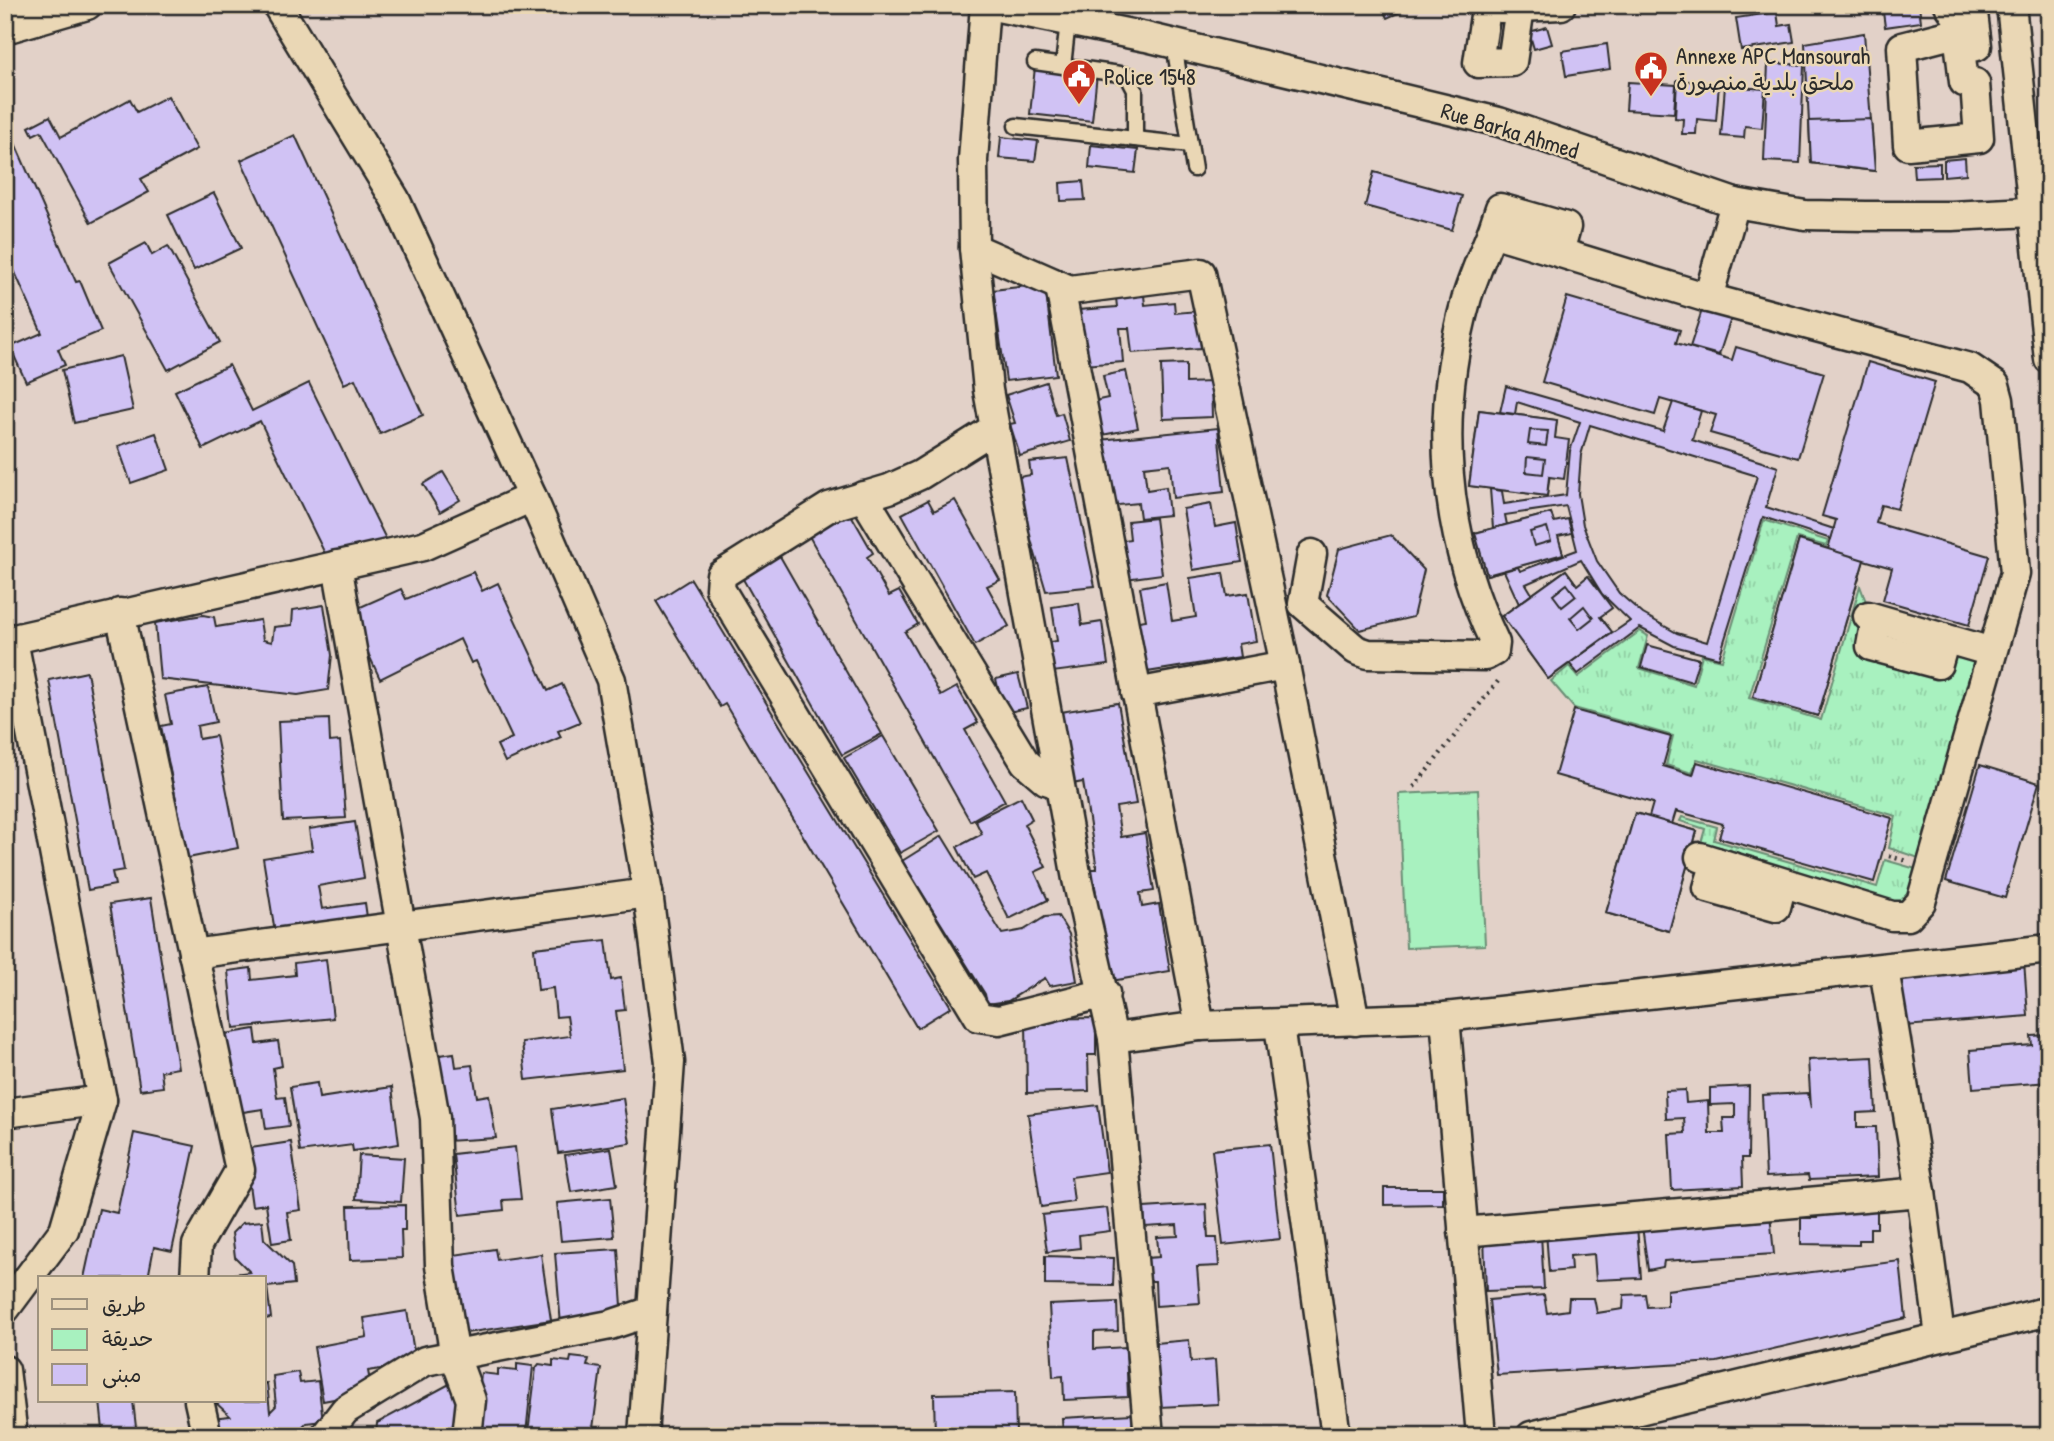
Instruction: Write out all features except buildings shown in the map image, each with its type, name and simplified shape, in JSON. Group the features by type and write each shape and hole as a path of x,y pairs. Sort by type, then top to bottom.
{"street":[{"path":"5,29 87,5"},
{"path":"277,5 395,199 532,497 611,680 648,893 670,1062 643,1436"},
{"path":"987,5 973,160 974,248 995,428 1077,878 1113,1038 1149,1436"},
{"name":"Rue Barka Ahmed","path":"987,5 1028,9 1068,21 1119,19 1174,44 1499,122 1735,203 1805,215 1952,216 2041,211"},
{"path":"1520,7 1512,62 1478,63 1485,7 1561,5"},
{"path":"2011,5 2041,211 2049,359"},
{"path":"1960,10 1959,32 1902,47 1908,145 1979,138 1975,83 1964,82 1960,49 2015,42"},
{"path":"1960,10 1977,46"},
{"path":"1707,298 1735,203"},
{"path":"1312,554 1303,604 1356,650 1368,654 1485,656 1494,651 1495,643 1465,574 1458,544 1451,506 1448,417 1466,300 1500,208 1566,227 1559,252 1707,298 1970,368 1995,385 1999,400 2016,563 1921,902 1908,916 1892,916 1782,883 1776,907 1708,888 1708,860"},
{"path":"974,248 1060,287 1081,291 1201,273 1285,665 1355,1021"},
{"path":"1060,287 1200,1026"},
{"path":"995,428 920,475 829,507 721,575 720,589 979,1017 999,1020 1105,993"},
{"path":"863,496 1025,762 1036,774 1059,784"},
{"path":"5,1309 64,1230 102,1100 9,641 423,546 532,497"},
{"path":"337,565 435,1118 440,1266 455,1356 471,1400 467,1436"},
{"path":"120,614 240,1170 197,1245 195,1276"},
{"path":"1872,618 1871,646 1938,664 1945,639 1992,652"},
{"path":"1136,693 1285,665"},
{"path":"193,954 648,893"},
{"path":"1113,1038 1200,1026 1445,1017 2049,949"},
{"path":"1884,969 1921,1192 1940,1336"},
{"path":"1445,1017 1481,1436"},
{"path":"1279,1025 1336,1436"},
{"path":"5,1112 102,1100"},
{"path":"1463,1232 1921,1192"},
{"path":"328,1434 345,1410 425,1362 610,1325 652,1311"},
{"path":"1531,1436 2049,1311"},
{"path":"5,1370 13,1436"},
{"path":"199,1402 207,1436"}],"lane":[{"path":"1063,66 1068,21"},
{"path":"1174,44 1194,169"},
{"path":"1035,62 1127,75 1135,90 1135,139"},
{"path":"1016,126 1189,145"}],"path":[{"path":"1414,787 1510,666 1494,651"}],"green space":[{"path":"1764,520 1828,541 1826,546 1797,538 1749,698 1821,720 1860,586 1868,607 1951,651 1975,657 1919,858 1889,848 1896,816 1697,759 1692,773 1666,765 1673,736 1574,708 1551,681 1569,666 1578,677 1640,631 1648,636 1639,668 1694,685 1702,655 1722,660"},
{"path":"1478,790 1485,945 1406,948 1399,794"},
{"path":"1682,817 1717,827 1714,840 1877,887 1885,860 1916,869 1909,894 1899,906 1699,850 1705,829 1680,821"}],"place":[{"name":"Annexe APC Mansourah ملحق بلدية منصورة","path":"1651,98"},
{"name":"Police 1548","path":"1079,106"}]}
